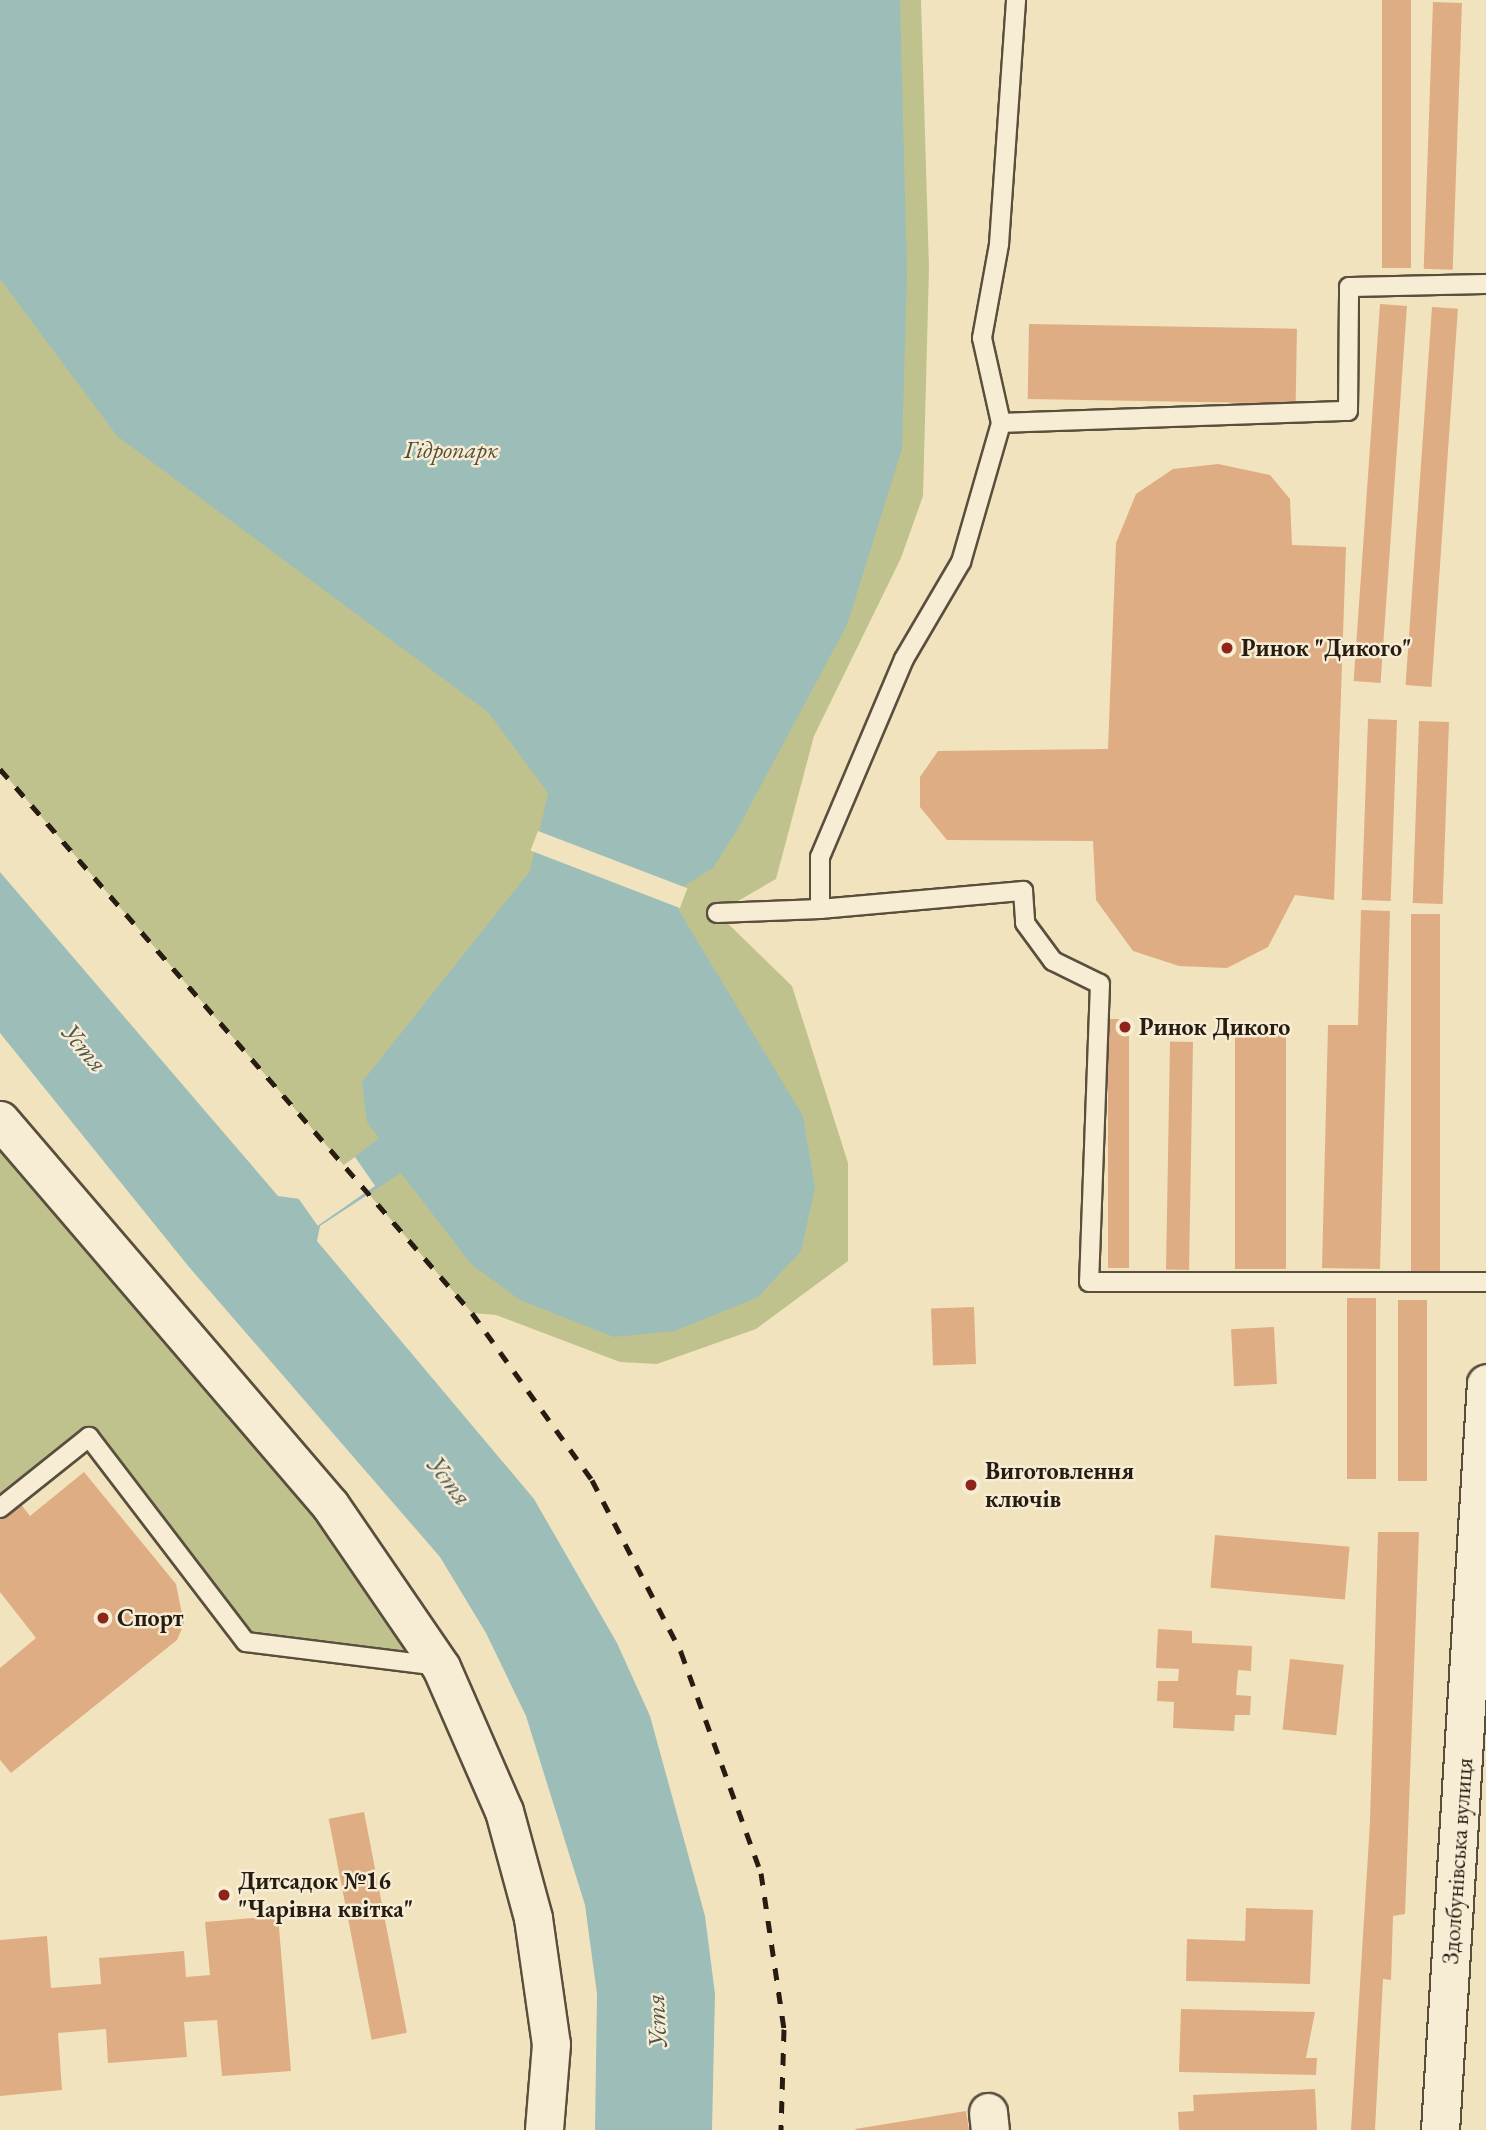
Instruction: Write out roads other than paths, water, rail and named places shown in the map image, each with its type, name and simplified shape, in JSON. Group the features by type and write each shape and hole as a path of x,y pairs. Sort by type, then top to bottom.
{"street":[{"path":"0,1120 330,1505 441,1667 504,1811 533,1918 551,2044 544,2130"},
{"name":"Здолбунівська вулиця","path":"1440,2130 1486,1383"}],"lane":[{"path":"820,909 820,857 904,659 961,562 1001,424 982,338 999,244 1016,0"},
{"path":"1001,424 1348,411 1349,288 1486,284"},
{"path":"717,912 820,909 1023,891 1025,923 1053,961 1100,984 1089,1282 1486,1282"},
{"path":"0,1508 89,1437 246,1642 441,1667"}],"water":[{"name":"Гідропарк","path":"0,0 900,0 907,273 902,449 847,625 736,832 713,868 684,886 678,909 803,1116 815,1188 801,1251 758,1297 675,1331 614,1337 520,1300 471,1264 401,1173 320,1226 317,1241 534,1499 617,1643 650,1716 705,1916 715,1994 712,2130 595,2130 597,1994 585,1905 526,1716 486,1633 440,1557 189,1267 0,1033 0,872 278,1196 300,1199 379,1138 367,1122 362,1082 530,871 548,793 488,712 117,436 0,279"}],"railway":[{"path":"0,769 472,1313 592,1480 681,1652 761,1873 784,2029 781,2130"}],"place":[{"name":"Ринок \"Дикого\"","path":"1227,648"},
{"name":"Ринок Дикого","path":"1125,1027"},
{"name":"Виготовлення ключів","path":"971,1485"},
{"name":"Спорт","path":"103,1618"},
{"name":"Дитсадок №16 \"Чарівна квітка\"","path":"224,1895"}],"water label":[{"name":"Устя","path":"84,1048"},
{"name":"Устя","path":"449,1481"},
{"name":"Устя","path":"657,2021"}]}
